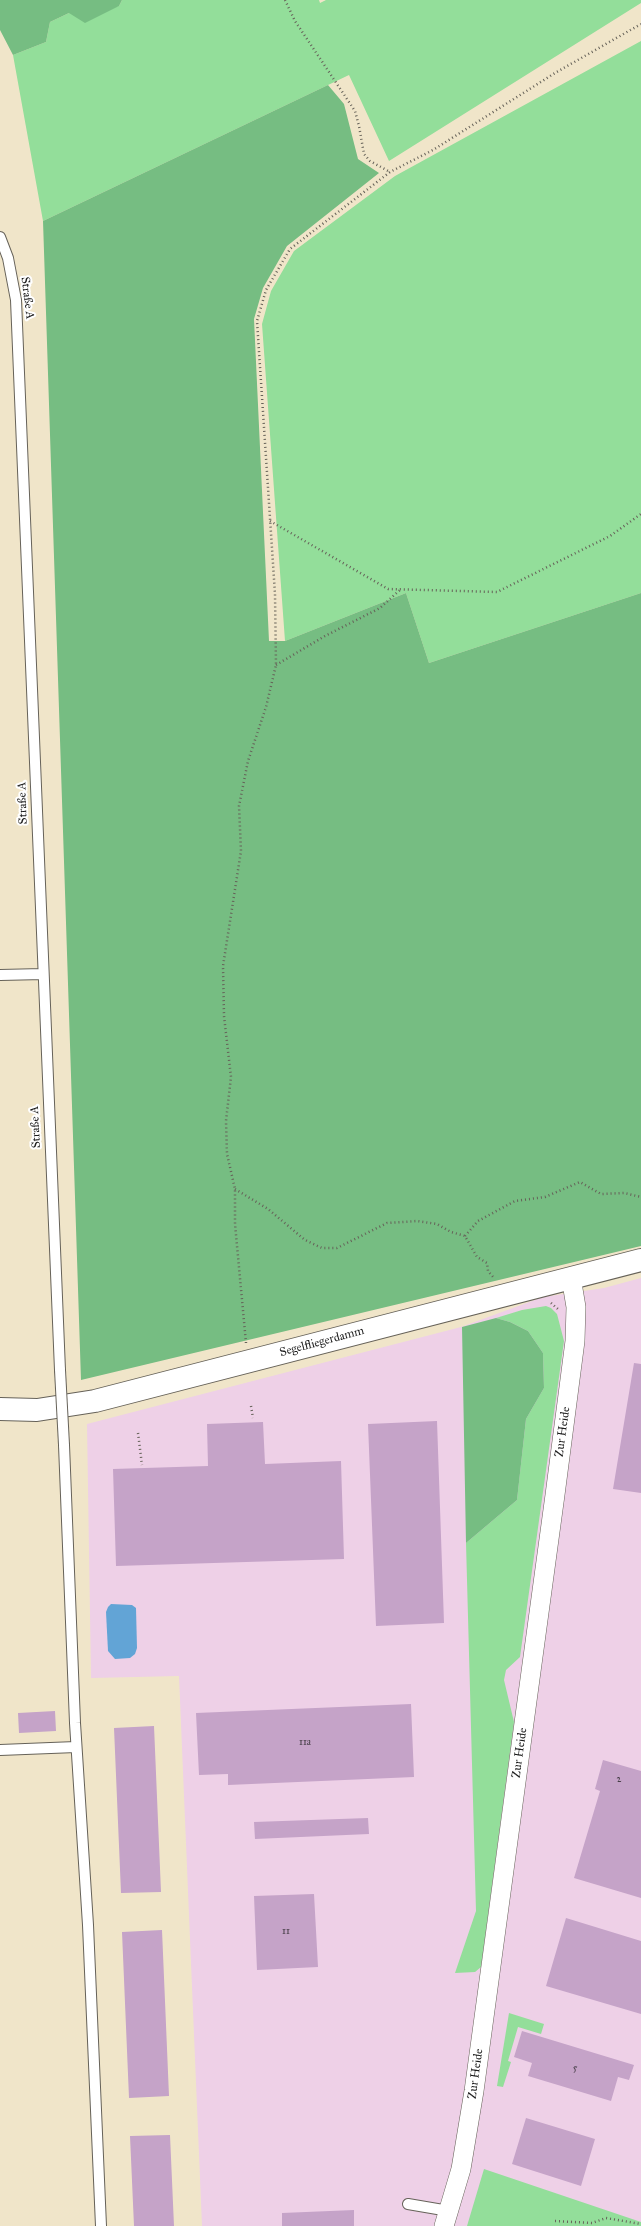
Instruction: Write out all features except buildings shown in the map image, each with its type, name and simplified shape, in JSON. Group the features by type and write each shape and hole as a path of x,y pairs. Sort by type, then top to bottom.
{"street":[{"name":"Segelfliegerdamm","path":"0,1409 37,1410 70,1406 247,1362 641,1260"},
{"name":"Zur Heide","path":"447,2218 461,2169 474,2091 569,1388 577,1321 571,1277"}],"lane":[{"name":"Straße A","path":"0,238 8,258 16,300 76,1748 88,1925 101,2226"},
{"path":"0,975 43,974"},
{"path":"0,1750 76,1748"},
{"path":"408,2204 447,2218"}],"path":[{"path":"285,0 295,21 355,111 364,154 370,161 390,172"},
{"path":"247,1362 235,1224 235,1188 227,1154 226,1121 231,1077 224,1016 224,966 241,851 239,806 248,761 266,706 276,665 275,594 257,321 266,290 290,249 390,172 433,150 555,73 641,24"},
{"path":"270,521 388,588 497,592 610,536 641,514"},
{"path":"276,665 325,636 380,608 400,589"},
{"path":"465,1236 478,1221 515,1200 545,1197 580,1182 601,1194 624,1193 641,1197"},
{"path":"235,1188 268,1209 305,1240 322,1248 337,1248 387,1223 417,1221 437,1224 451,1232 465,1236 471,1249 477,1257 487,1263 488,1271 508,1294"},
{"path":"251,1406 253,1418"},
{"path":"138,1434 142,1466"},
{"path":"555,2221 592,2222 606,2218 641,2224"}],"shaded area":[{"path":"641,1278 641,2226 202,2226 179,1676 91,1678 87,1424 461,1327 543,1297 604,1288"}],"green space":[{"path":"0,0 122,0 119,6 85,23 69,13 50,22 46,42 13,55 0,30"},
{"path":"122,0 319,0 320,3 326,0 641,0 641,3 389,161 349,75 43,221 13,55 46,42 50,22 69,13 119,6"},
{"path":"641,41 641,593 429,663 406,593 285,641 262,324 271,291 294,251 395,176"},
{"path":"328,85 344,104 358,159 379,173 287,246 263,288 254,319 269,641 285,641 406,593 429,663 641,593 641,1246 81,1380 43,221"},
{"path":"546,1306 551,1308 557,1314 564,1341 520,1657 506,1670 504,1680 514,1722 481,1967 475,1972 455,1973 476,1911 466,1543 517,1500 526,1419 544,1388 543,1353 528,1331 510,1322 496,1318 522,1310"},
{"path":"496,1318 510,1322 528,1331 543,1353 544,1388 526,1419 517,1500 466,1543 462,1327"},
{"path":"509,2013 544,2024 541,2034 518,2027 508,2061 511,2062 503,2087 497,2086"},
{"path":"484,2169 641,2222 641,2226 467,2226"}],"water":[{"path":"111,1604 132,1605 136,1608 137,1648 135,1654 130,1658 115,1659 108,1651 106,1612"}]}
